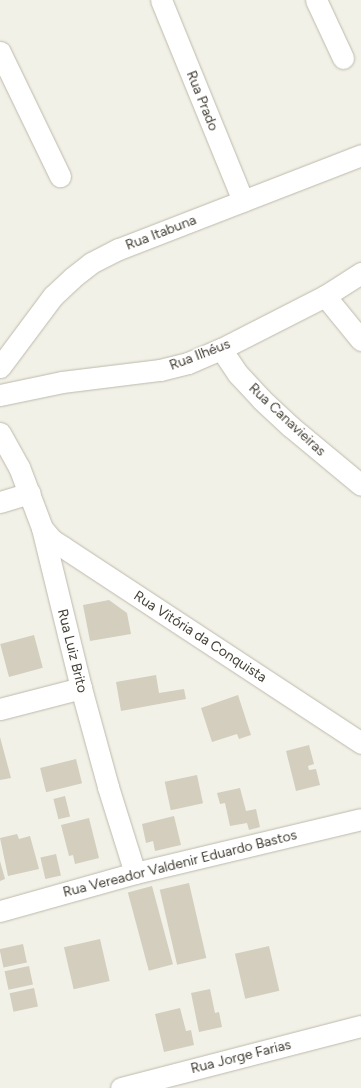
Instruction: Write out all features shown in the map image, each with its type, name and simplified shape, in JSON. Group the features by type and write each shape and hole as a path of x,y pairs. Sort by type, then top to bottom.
{"street":[{"name":"Rua Prado","path":"161,0 243,201"},
{"path":"316,0 343,58"},
{"path":"0,52 60,176"},
{"name":"Rua Itabuna","path":"0,367 53,296 91,263 119,249 361,155"},
{"name":"Rua Ilhéus","path":"0,395 62,382 160,370 188,363 221,349 325,296 361,273"},
{"path":"325,296 361,340"},
{"name":"Rua Canavieiras","path":"221,349 238,374 261,399 296,431 361,485"},
{"name":"Rua Luiz Brito","path":"0,433 19,468 30,493 42,528 81,688 108,787 135,873"},
{"path":"0,502 30,493"},
{"name":"Rua Vitória da Conquista","path":"42,528 52,540 361,743"},
{"path":"0,709 81,688"},
{"name":"Rua Vereador Valdenir Eduardo Bastos","path":"0,911 135,873 361,819"},
{"name":"Rua Jorge Farias","path":"121,1088 361,1026"}],"building":[{"path":"109,600 127,613 131,634 90,641 83,605"},
{"path":"34,635 43,668 9,677 0,644"},
{"path":"156,675 159,693 184,689 186,699 121,711 116,682"},
{"path":"238,695 251,735 239,739 237,734 212,742 201,708"},
{"path":"0,737 11,778 0,780"},
{"path":"309,745 314,764 308,766 309,770 316,769 320,785 296,791 286,751"},
{"path":"76,759 82,783 46,792 40,768"},
{"path":"197,775 203,803 171,810 165,782"},
{"path":"240,788 246,811 256,809 260,827 249,830 247,823 230,826 225,803 220,804 217,793"},
{"path":"65,796 70,816 58,819 53,799"},
{"path":"174,816 181,845 155,851 153,841 146,843 142,824"},
{"path":"89,818 99,858 75,864 73,855 69,856 61,825"},
{"path":"17,834 19,839 30,836 39,869 8,876 0,838"},
{"path":"56,854 61,875 45,879 40,858"},
{"path":"0,861 5,879 0,881"},
{"path":"189,883 206,958 177,965 160,890"},
{"path":"152,886 173,964 149,971 128,892"},
{"path":"100,939 110,981 74,989 64,947"},
{"path":"23,944 27,963 3,968 0,949"},
{"path":"269,946 279,991 245,999 235,954"},
{"path":"29,966 33,985 8,990 5,971"},
{"path":"34,988 38,1007 13,1012 10,993"},
{"path":"210,989 215,1013 219,1012 222,1027 199,1032 191,993"},
{"path":"180,1008 186,1031 191,1030 194,1045 164,1052 155,1014"}]}
